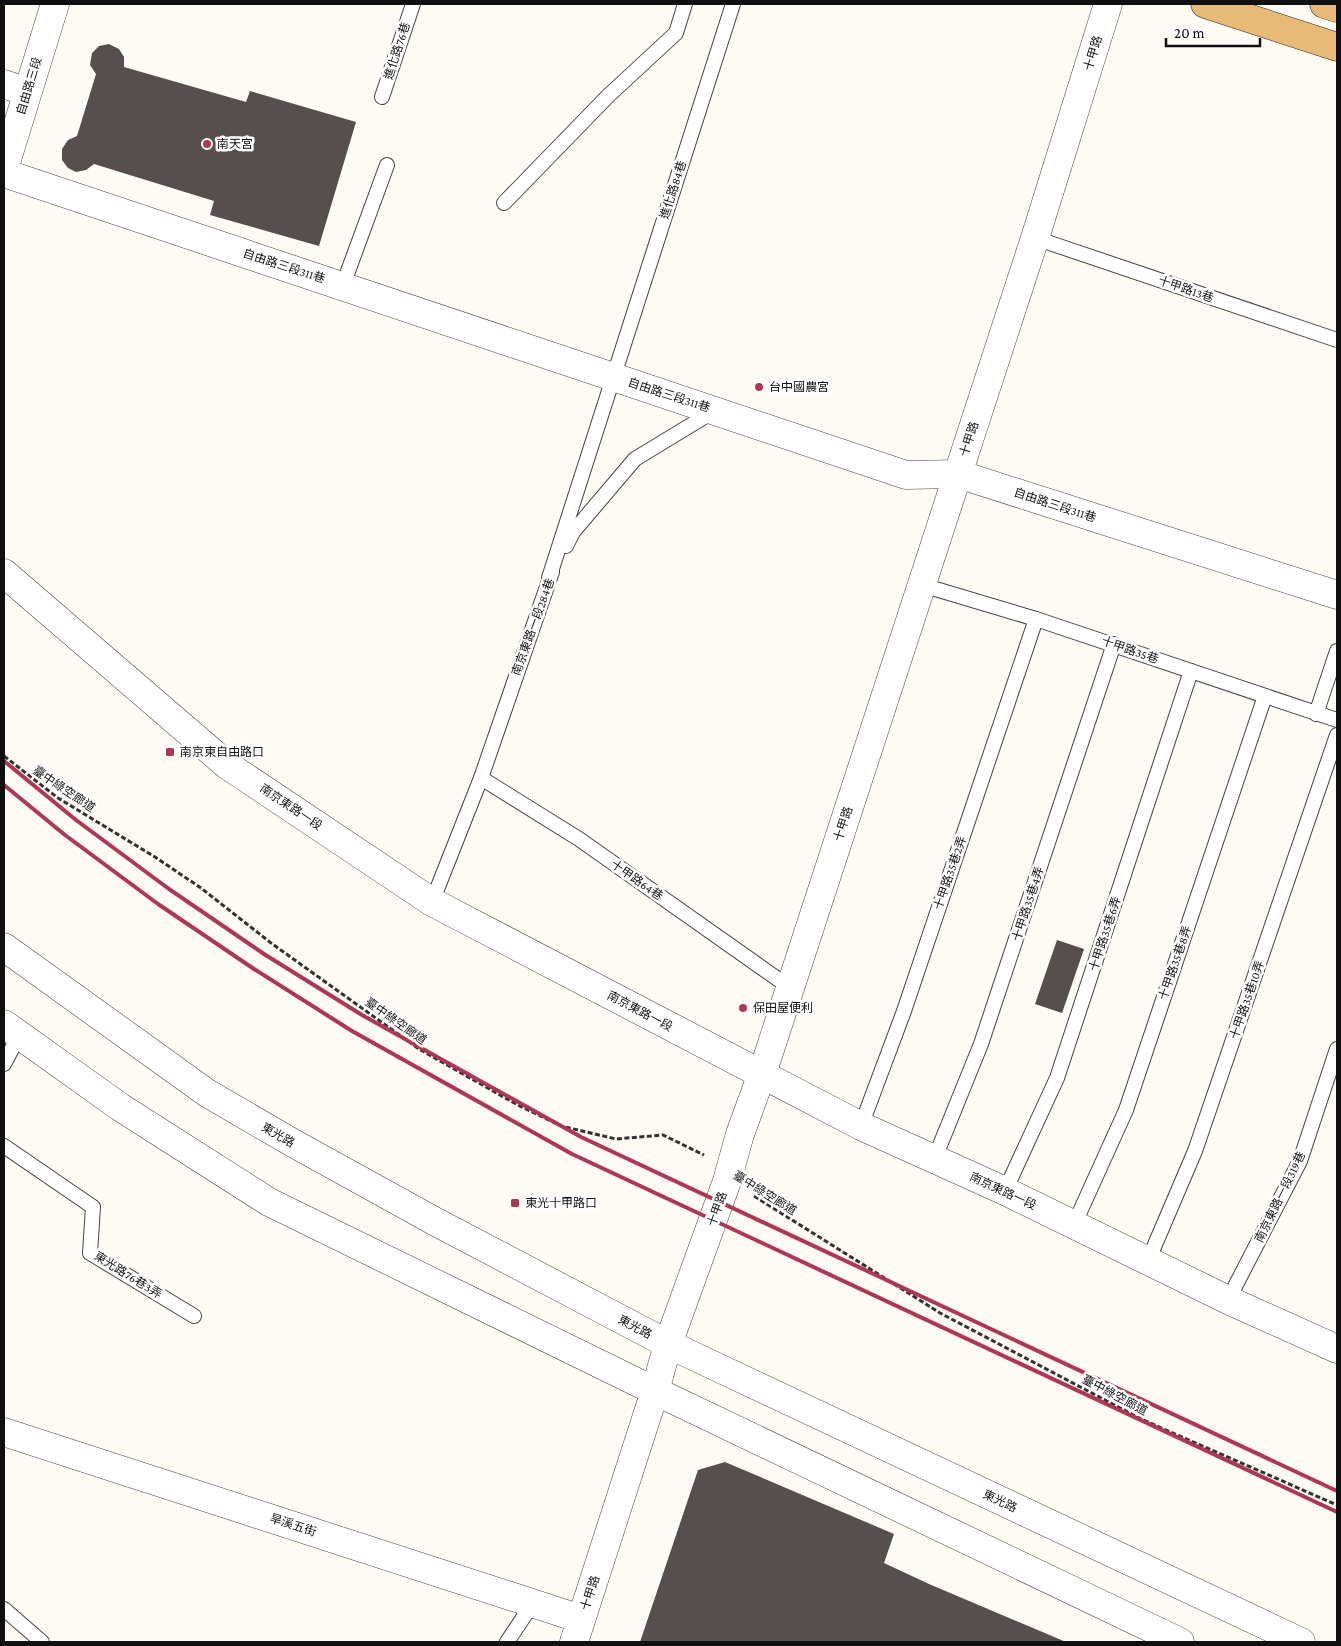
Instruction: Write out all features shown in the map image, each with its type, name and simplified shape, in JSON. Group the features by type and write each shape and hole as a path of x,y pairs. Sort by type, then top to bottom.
{"main road":[{"path":"1205,4 1337,47"},
{"path":"1324,4 1337,8"}],"street":[{"name":"自由路三段","path":"4,169 15,88 55,4"},
{"name":"十甲路","path":"578,1631 655,1391 668,1344 727,1181 740,1134 762,1074 1035,238 1108,4"},
{"name":"自由路三段311巷","path":"4,173 906,475 958,474 1337,594"},
{"name":"南京東路一段","path":"4,573 228,765 432,902 861,1126 1006,1191 1228,1300 1337,1350"},
{"name":"東光路","path":"4,947 207,1093 411,1208 668,1344 1301,1642"},
{"path":"11,1029 120,1107 269,1202 655,1391 1180,1642"},
{"name":"旱溪五街","path":"4,1432 533,1603 578,1631"}],"lane":[{"name":"進化路76巷","path":"382,97 413,4"},
{"path":"504,203 608,96 676,33 685,4"},
{"name":"進化路84巷","path":"549,578 612,376 733,4"},
{"path":"343,285 387,165"},
{"name":"十甲路13巷","path":"1035,238 1337,340"},
{"name":"南京東路一段284巷","path":"432,902 481,778 549,578 573,532 634,459 716,410"},
{"name":"十甲路35巷","path":"922,585 1114,644 1337,720"},
{"name":"十甲路35巷2弄","path":"861,1126 904,1011 1036,619"},
{"name":"十甲路35巷4弄","path":"934,1160 981,1044 1114,644"},
{"path":"1316,714 1337,652"},
{"name":"十甲路35巷6弄","path":"1006,1191 1057,1078 1191,671"},
{"name":"十甲路35巷8弄","path":"1074,1225 1126,1110 1265,696"},
{"name":"十甲路35巷10弄","path":"1148,1261 1195,1151 1337,735"},
{"name":"十甲路64巷","path":"481,778 579,840 790,987"},
{"path":"4,1064 11,1029"},
{"name":"南京東路一段319巷","path":"1228,1300 1300,1161 1337,1049"},
{"name":"東光路76巷3弄","path":"4,1146 93,1207 90,1252 194,1316"},
{"path":"507,1642 533,1603"},
{"path":"4,1609 42,1642"}],"path":[{"name":"臺中綠空廊道","path":"4,756 58,798 155,857 201,888 272,943 419,1048 516,1104 562,1126 616,1139 663,1135 708,1157 727,1181 940,1313 1141,1419 1337,1505"}],"building":[{"name":"南天宮","path":"109,44 119,49 124,57 124,67 246,102 250,91 356,122 319,246 210,215 214,201 94,164 86,170 76,172 68,168 62,160 62,149 68,140 77,136 96,74 90,65 92,53 99,46"},
{"path":"1057,940 1084,949 1062,1013 1035,1004"},
{"path":"725,1462 894,1534 884,1563 1066,1642 640,1642 698,1470"}],"railway":[{"path":"4,761 76,820 169,889 264,954 362,1015 581,1137 1337,1491"},
{"path":"4,785 65,835 158,904 254,969 352,1031 572,1154 1337,1512"}],"place":[{"name":"南天宮","path":"207,144"},
{"name":"台中國農宮","path":"759,387"},
{"name":"南京東自由路口","path":"170,752"},
{"name":"保田屋便利","path":"743,1008"},
{"name":"東光十甲路口","path":"515,1203"}]}
